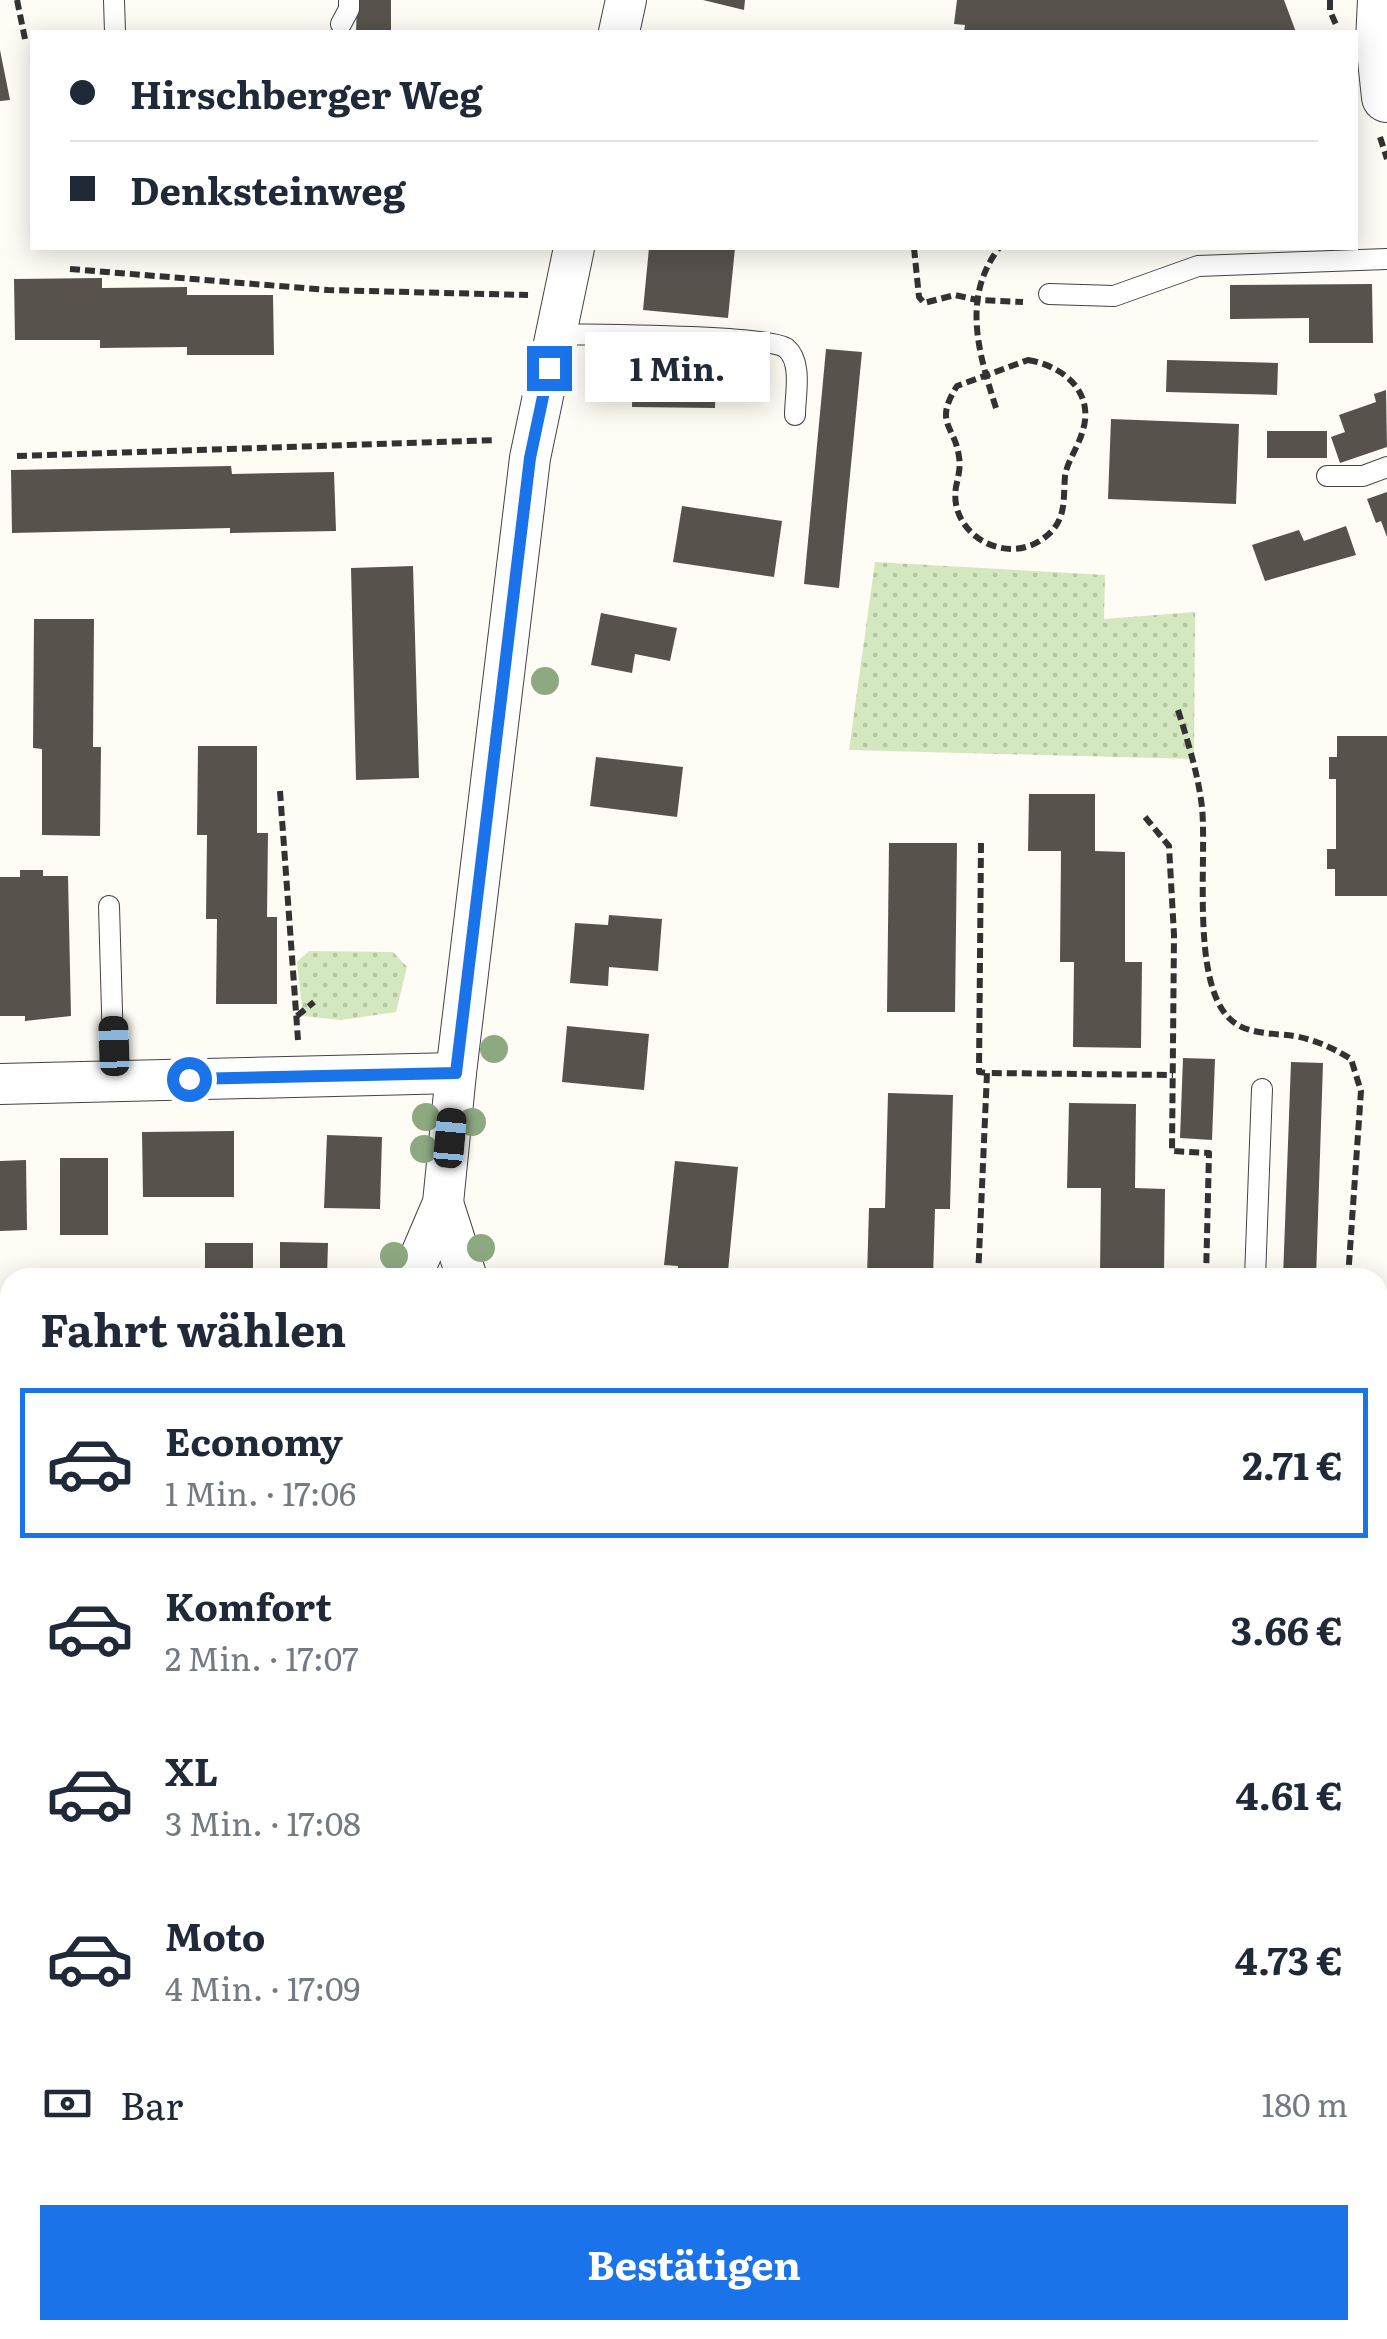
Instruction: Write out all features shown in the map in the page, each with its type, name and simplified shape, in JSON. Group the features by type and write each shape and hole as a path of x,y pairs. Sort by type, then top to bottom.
{"street":[{"path":"620,30 626,0"},
{"path":"1383,0 1385,121"},
{"path":"415,1268 443,1203 534,439 574,250"},
{"path":"0,1084 456,1073"},
{"path":"443,1203 465,1268"}],"lane":[{"path":"114,0 115,30"},
{"path":"341,24 350,9 349,0"},
{"path":"1049,294 1114,296 1198,266 1387,259"},
{"path":"560,315 782,345 796,367 794,414"},
{"path":"1326,476 1362,476 1387,467"},
{"path":"109,906 114,1081"},
{"path":"1254,1268 1262,1089"}],"path":[{"path":"17,0 25,39"},
{"path":"1330,0 1338,30"},
{"path":"1385,121 1387,159"},
{"path":"914,250 920,300 928,303 955,295 1032,303 1049,294"},
{"path":"996,408 976,330 980,286 998,250"},
{"path":"70,269 328,290 560,315"},
{"path":"1028,360 1049,363 1070,378 1083,399 1084,429 1065,476 1063,514 1054,528 1030,546 986,543 963,526 957,516 959,452 947,429 947,406 957,386 985,373 1028,360"},
{"path":"18,456 534,439"},
{"path":"1178,710 1194,759 1202,808 1205,946 1214,996 1230,1020 1259,1033 1294,1036 1330,1046 1351,1059 1361,1091 1349,1268"},
{"path":"280,791 300,1077"},
{"path":"1145,817 1169,846 1174,934 1172,1152 1209,1153 1206,1268"},
{"path":"981,843 979,1072 1173,1075"},
{"path":"296,1017 314,1002"},
{"path":"978,1268 986,1073"}],"green space":[{"path":"875,562 1105,575 1104,619 1195,612 1194,759 849,750"},
{"path":"309,951 393,952 407,967 396,1012 341,1020 303,1016 297,962"}],"building":[{"path":"357,0 391,0 391,30 356,30"},
{"path":"703,0 745,0 744,10"},
{"path":"957,0 1284,0 1295,30 964,30 965,25 954,24"},
{"path":"0,50 10,100 0,101"},
{"path":"649,250 735,250 728,318 643,310"},
{"path":"102,278 102,288 187,287 187,295 273,295 274,355 187,355 187,347 100,348 100,340 15,340 14,279"},
{"path":"1372,284 1373,343 1309,343 1309,318 1230,319 1230,285"},
{"path":"826,349 862,352 839,588 804,584"},
{"path":"633,355 716,356 715,408 632,407"},
{"path":"1167,360 1278,363 1277,395 1166,392"},
{"path":"1386,390 1387,447 1340,463 1331,437 1345,432 1339,415 1376,402 1374,394"},
{"path":"1111,419 1239,424 1236,504 1108,499"},
{"path":"1267,431 1327,431 1327,458 1267,458"},
{"path":"231,466 232,474 334,472 336,531 230,533 230,528 12,533 11,470"},
{"path":"1387,492 1387,537 1381,521 1376,523 1367,499"},
{"path":"682,506 782,521 774,577 673,562"},
{"path":"1346,526 1356,555 1265,581 1252,545 1299,530 1304,541"},
{"path":"413,566 419,778 356,780 351,568"},
{"path":"601,613 677,628 670,661 635,654 632,673 591,665"},
{"path":"34,619 94,619 93,747 101,747 100,836 42,835 42,749 33,748"},
{"path":"1337,736 1387,736 1387,896 1335,896 1335,869 1327,869 1327,849 1336,849 1336,779 1329,779 1329,757 1337,757"},
{"path":"198,746 257,746 257,833 268,833 267,917 277,917 277,1004 216,1004 217,919 206,919 207,835 197,835"},
{"path":"596,757 683,767 677,817 590,806"},
{"path":"1029,794 1095,794 1095,851 1125,852 1125,962 1142,962 1141,1048 1073,1047 1074,962 1060,962 1061,851 1028,851"},
{"path":"889,843 957,843 955,1012 887,1012"},
{"path":"20,870 43,870 43,876 68,876 71,1016 25,1021 25,1016 0,1016 0,877 20,877"},
{"path":"609,915 662,919 658,971 609,967 608,986 570,983 575,923 608,925"},
{"path":"567,1026 649,1034 644,1090 562,1082"},
{"path":"1183,1058 1215,1059 1212,1140 1180,1138"},
{"path":"1291,1062 1323,1063 1316,1268 1283,1268"},
{"path":"888,1093 953,1095 950,1209 935,1209 933,1268 867,1268 869,1208 885,1208"},
{"path":"1069,1103 1136,1104 1135,1188 1165,1189 1164,1268 1100,1268 1101,1188 1067,1188"},
{"path":"234,1131 234,1197 143,1197 142,1132"},
{"path":"327,1135 382,1137 380,1209 324,1208"},
{"path":"60,1158 108,1158 108,1235 60,1235"},
{"path":"26,1160 27,1230 0,1231 0,1161"},
{"path":"675,1161 738,1167 728,1268 664,1265"},
{"path":"280,1242 328,1243 327,1268 280,1268"},
{"path":"205,1243 253,1243 253,1268 205,1268"}],"route":[{"path":"189,1079 456,1073 530,458 549,368"}]}
